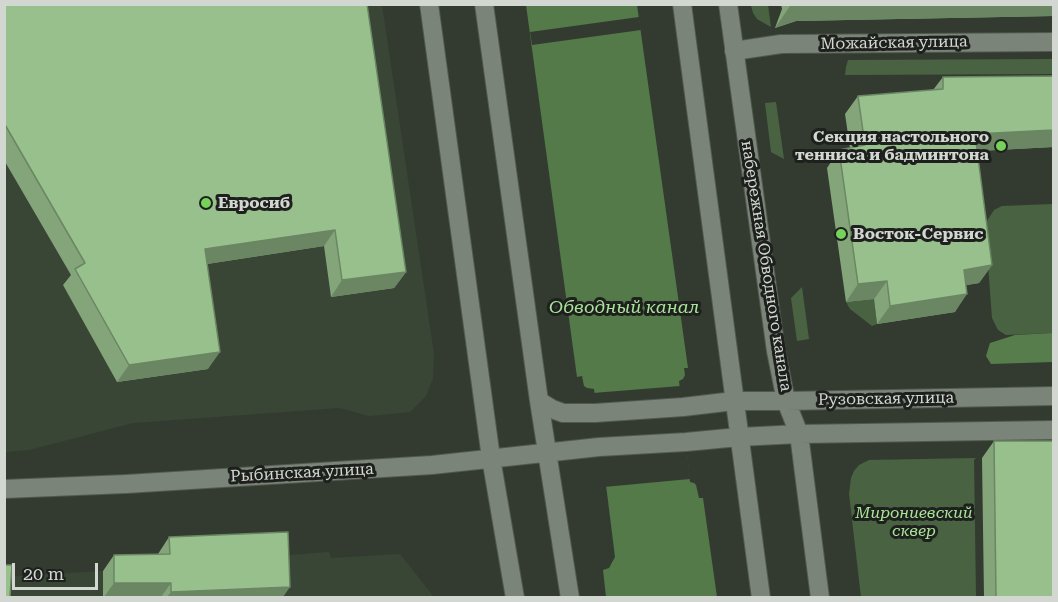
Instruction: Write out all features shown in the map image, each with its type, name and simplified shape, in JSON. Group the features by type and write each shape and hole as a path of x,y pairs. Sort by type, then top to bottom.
{"main road":[{"path":"429,4 491,458 514,597"},
{"path":"484,4 539,401 570,597"},
{"path":"682,4 761,597"},
{"name":"набережная Обводного канала","path":"728,4 776,351 786,401 799,434 820,597"},
{"name":"Можайская улица","path":"734,51 781,44 1053,42"},
{"name":"Рузовская улица","path":"539,401 552,409 563,412 595,413 734,401 1053,396"},
{"name":"Рузовская улица","path":"599,447 799,434 1053,430"},
{"name":"Рыбинская улица","path":"4,489 403,467 599,447"}],"shaded area":[{"name":"Евросиб","path":"5,5 382,5 434,354 433,378 426,396 410,412 369,416 339,408 133,423 29,450 5,452"},
{"path":"1053,333 1053,362 991,364 986,356 990,343 1015,335"},
{"path":"277,548 278,556 329,552 331,558 400,554 434,597 5,598 5,577 159,568 158,553"}],"green space":[{"path":"751,5 768,5 771,27 757,19"},
{"path":"1053,59 1053,74 845,75 848,60"},
{"path":"776,102 784,159 771,152 765,103"},
{"path":"1053,204 1053,333 1006,335 998,330 992,318 985,224 994,210 1002,206"},
{"path":"802,287 809,339 797,341 791,298"},
{"path":"874,299 877,324 872,326 850,309 846,302"},
{"name":"Мирониевский сквер","path":"976,458 974,460 976,597 861,597 849,494 854,471 859,465 869,460"}],"water":[{"name":"Обводный канал","path":"526,5 637,5 688,368 684,368 685,375 679,381 690,482 696,485 699,498 703,498 717,597 606,597 603,570 609,568 615,557 594,389 584,386 582,376 577,377"}],"pier":[{"path":"639,17 641,30 532,45 530,32"},
{"path":"680,386 690,479 604,487 593,393"}],"building":[{"name":"Евросиб","path":"4,4 367,4 406,272 342,280 335,230 205,249 220,352 129,365 75,269 85,263 4,123"},
{"path":"1053,76 1053,130 975,134 992,265 964,270 967,294 890,306 887,281 858,284 839,150 865,145 858,96 943,89 943,77"},
{"path":"994,441 1053,441 1053,597 996,597"},
{"path":"288,532 290,587 171,592 171,583 114,583 114,555 170,554 169,537"},
{"path":"4,565 12,565 10,597 4,597"}],"place":[{"name":"Секция настольного тенниса и бадминтона","path":"1001,146"},
{"name":"Евросиб","path":"206,203"},
{"name":"Восток-Сервис","path":"841,234"}]}
